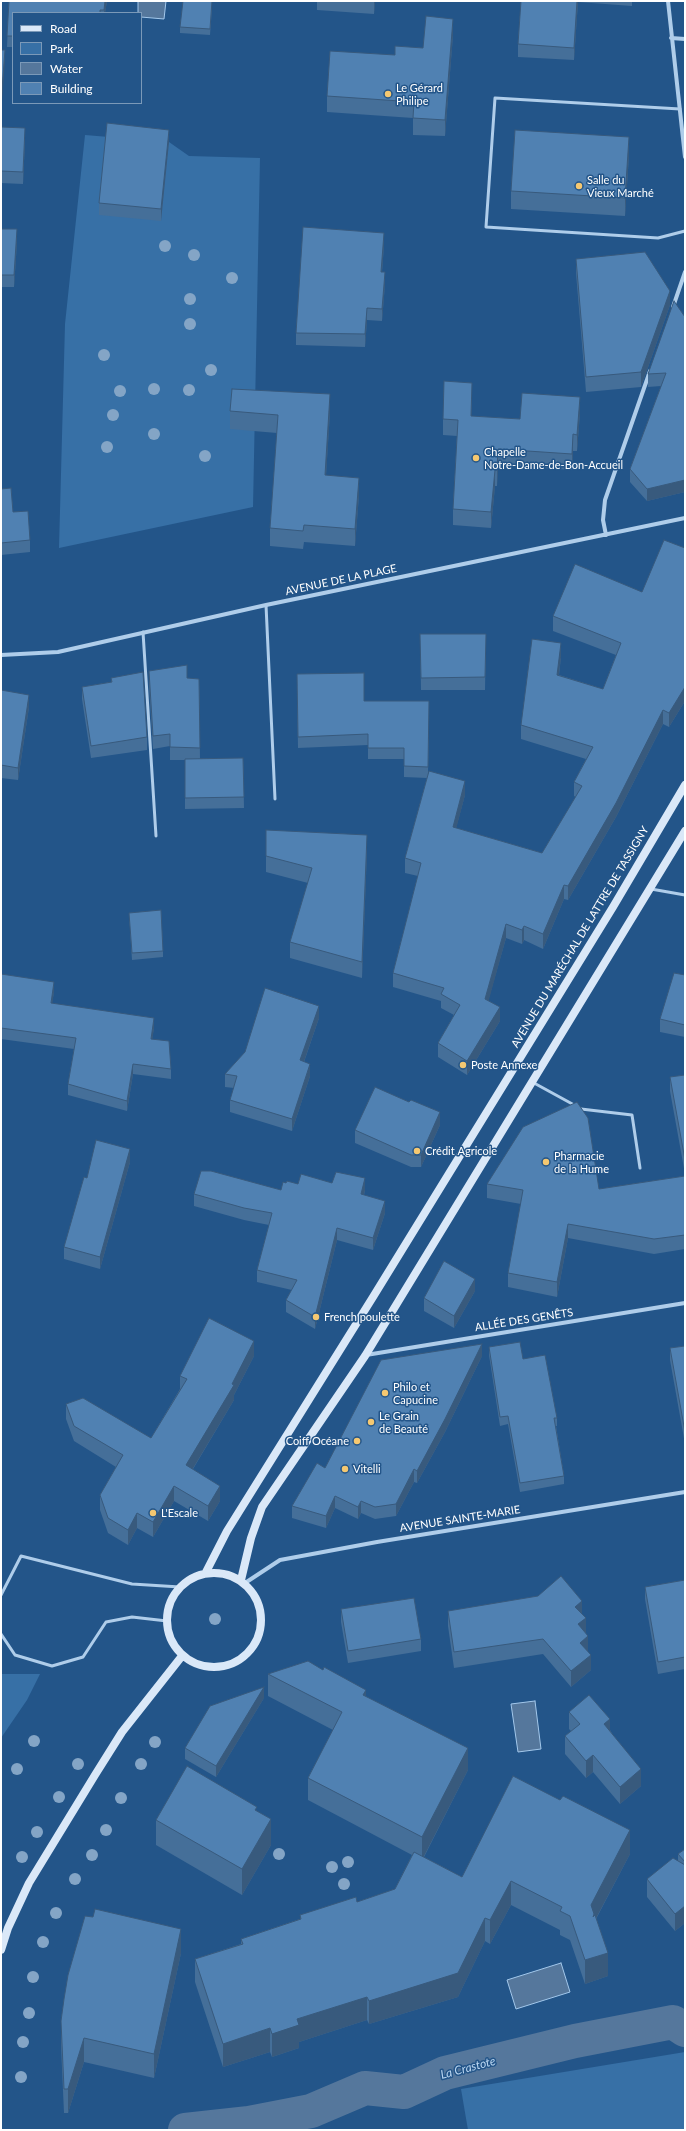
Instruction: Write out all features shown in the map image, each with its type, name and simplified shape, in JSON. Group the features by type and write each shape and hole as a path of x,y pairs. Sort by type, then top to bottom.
{"main road":[{"name":"AVENUE DU MARÉCHAL DE LATTRE DE TASSIGNY","path":"206,1572 227,1531 370,1304 613,907 685,785"},
{"path":"243,1582 251,1538 262,1507 365,1356 685,831"},
{"path":"206,1572 231,1574 243,1582 256,1595 261,1611 261,1627 256,1643 246,1655 238,1661 220,1667 201,1665 182,1656 172,1641 167,1621 172,1597 180,1587 192,1578 206,1572"},
{"path":"1,1950 8,1928 29,1882 122,1732 182,1656"}],"street":[{"path":"668,1 685,157"},
{"path":"671,38 685,39"},
{"path":"671,311 685,272"},
{"path":"606,535 603,520 605,500 653,364"},
{"name":"AVENUE DE LA PLAGE","path":"1,655 58,652 266,605 685,518"},
{"name":"ALLÉE DES GENÊTS","path":"365,1356 685,1303"},
{"name":"AVENUE SAINTE-MARIE","path":"243,1582 280,1560 377,1542 685,1492"}],"lane":[{"path":"680,109 495,98 486,227 658,238 685,231"},
{"path":"266,605 275,799"},
{"path":"143,632 156,836"},
{"path":"651,888 685,895"},
{"path":"532,1082 584,1111 632,1115 640,1168"},
{"path":"1,1595 21,1556 132,1584 180,1587"},
{"path":"1,1634 15,1654 52,1666 83,1658 106,1622 132,1617 167,1621"}],"green space":[{"path":"85,135 169,142 189,156 260,158 253,507 59,548 65,324"},
{"path":"1,1674 40,1674 27,1700 1,1738"},
{"path":"685,2052 685,2130 468,2130 461,2089"}],"water":[{"path":"138,1 166,1 164,19 142,17 142,12 138,12"},
{"path":"535,1701 541,1749 518,1752 511,1704"},
{"path":"561,1963 570,1992 516,2009 507,1980"}],"building":[{"path":"9,1 105,1 104,10 100,10 100,12 12,12 12,36 7,36"},
{"path":"183,1 212,1 210,29 180,27"},
{"path":"521,1 577,1 574,48 518,44"},
{"path":"426,16 453,19 445,120 413,118 414,102 327,96 330,51 395,55 395,46 423,48"},
{"path":"1,50 5,50 1,102"},
{"path":"107,123 169,130 161,209 99,203"},
{"path":"1,127 25,128 23,172 1,171"},
{"name":"Salle du Vieux Marché","path":"515,130 629,137 625,198 511,191"},
{"path":"303,227 384,233 381,272 385,272 382,309 367,308 365,334 296,333"},
{"path":"1,229 17,229 14,275 1,275"},
{"path":"645,252 670,291 641,372 586,377 576,259"},
{"path":"674,301 685,317 685,480 647,489 630,469 666,373 648,374"},
{"path":"444,381 472,383 471,416 520,419 522,393 580,397 577,435 573,434 572,454 498,449 497,470 495,470 491,512 453,509 458,420 443,419"},
{"path":"232,389 330,394 325,475 359,478 355,529 304,525 303,531 270,528 278,415 230,411"},
{"path":"11,488 13,512 28,511 30,540 1,543 1,489"},
{"path":"664,540 685,548 685,687 669,713 663,710 616,803 568,886 564,885 543,934 524,926 522,930 506,924 485,999 500,1007 467,1061 438,1043 460,1005 441,994 444,988 393,973 421,863 405,858 429,771 465,781 453,827 542,853 582,786 574,782 593,747 521,725 532,639 561,643 557,675 603,689 621,643 553,616 575,564 642,592"},
{"path":"420,634 486,634 485,677 421,678"},
{"path":"187,665 187,678 199,679 200,748 170,747 170,734 153,736 149,671"},
{"path":"143,672 147,737 91,746 82,687 112,682 111,678"},
{"path":"364,673 364,701 429,701 428,767 404,766 404,748 368,748 368,734 298,737 297,674"},
{"path":"1,690 29,695 18,768 1,765"},
{"path":"243,758 244,797 185,798 185,759"},
{"path":"266,830 367,835 362,962 290,942 312,868 266,856"},
{"path":"161,910 163,951 132,953 129,913"},
{"path":"674,973 685,975 685,1025 660,1019"},
{"path":"1,974 54,982 51,1003 154,1018 151,1039 169,1041 171,1069 133,1064 127,1101 68,1084 76,1038 1,1028"},
{"path":"265,988 319,1006 300,1060 310,1064 292,1119 230,1100 237,1076 225,1074 245,1052"},
{"path":"685,1075 685,1160 670,1077"},
{"path":"375,1087 409,1102 411,1100 440,1112 421,1155 411,1155 355,1130"},
{"path":"577,1102 588,1118 599,1189 685,1176 685,1235 654,1239 568,1224 557,1282 508,1273 523,1190 487,1184 523,1127"},
{"path":"96,1140 130,1149 100,1257 64,1247 84,1177 87,1178"},
{"path":"201,1171 211,1171 281,1190 283,1182 286,1183 287,1181 298,1184 301,1174 332,1183 336,1172 365,1178 361,1194 385,1201 373,1238 337,1228 315,1317 286,1300 297,1280 257,1270 272,1213 244,1208 194,1194"},
{"path":"444,1261 475,1279 454,1316 424,1298"},
{"path":"209,1318 254,1341 232,1384 234,1385 186,1465 220,1486 208,1506 174,1486 153,1522 137,1513 128,1530 108,1518 100,1495 123,1455 74,1426 66,1404 83,1398 151,1438 187,1379 180,1376"},
{"path":"520,1342 523,1359 545,1355 557,1418 554,1418 564,1476 520,1483 508,1416 500,1417 489,1347"},
{"path":"482,1344 445,1419 417,1471 414,1469 396,1504 375,1507 361,1501 358,1507 335,1496 326,1516 292,1506 317,1463 325,1468 381,1360"},
{"path":"685,1346 685,1432 670,1348"},
{"path":"561,1576 582,1601 575,1607 586,1618 578,1624 588,1636 580,1643 591,1655 571,1671 543,1639 454,1652 448,1611 538,1596"},
{"path":"685,1580 685,1657 658,1662 645,1587"},
{"path":"414,1598 421,1639 348,1651 341,1609"},
{"path":"308,1661 323,1670 324,1667 366,1690 363,1695 468,1748 422,1837 308,1778 342,1712 268,1674"},
{"path":"264,1687 216,1766 185,1748 210,1706"},
{"path":"589,1695 610,1719 604,1724 641,1769 620,1787 593,1755 586,1761 565,1736 580,1724 569,1712"},
{"path":"187,1766 257,1807 255,1810 271,1819 242,1869 156,1820"},
{"path":"513,1776 560,1800 563,1796 630,1830 591,1905 594,1914 593,1917 595,1915 608,1953 585,1960 570,1916 560,1911 562,1907 511,1881 490,1920 485,1918 458,1973 369,2001 367,1997 297,2019 299,2025 272,2034 270,2028 223,2044 195,1959 243,1944 241,1939 301,1919 300,1915 356,1897 357,1902 395,1889 414,1852 462,1877"},
{"path":"685,1849 685,1862 678,1854"},
{"path":"673,1858 685,1865 685,1906 675,1914 647,1879"},
{"path":"95,1909 181,1929 154,2054 84,2038 68,2089 64,2089 61,2021 68,1975 85,1916 93,1917"}],"waterway":[{"name":"La Crastote","path":"673,2022 685,2019"},
{"name":"La Crastote","path":"185,2130 249,2123 311,2111 365,2088 404,2092 445,2073 575,2041 673,2022 685,2030"}],"place":[{"name":"Le Gérard Philipe","path":"388,94"},
{"name":"Salle du Vieux Marché","path":"579,186"},
{"name":"Chapelle Notre-Dame-de-Bon-Accueil","path":"476,458"},
{"name":"Poste Annexe","path":"463,1065"},
{"name":"Crédit Agricole","path":"417,1151"},
{"name":"Pharmacie de la Hume","path":"546,1162"},
{"name":"French poulette","path":"316,1317"},
{"name":"Philo et Capucine","path":"385,1393"},
{"name":"Le Grain de Beauté","path":"371,1422"},
{"name":"Coiff Océane","path":"357,1441"},
{"name":"Vitelli","path":"345,1469"},
{"name":"L'Escale","path":"153,1513"}]}
